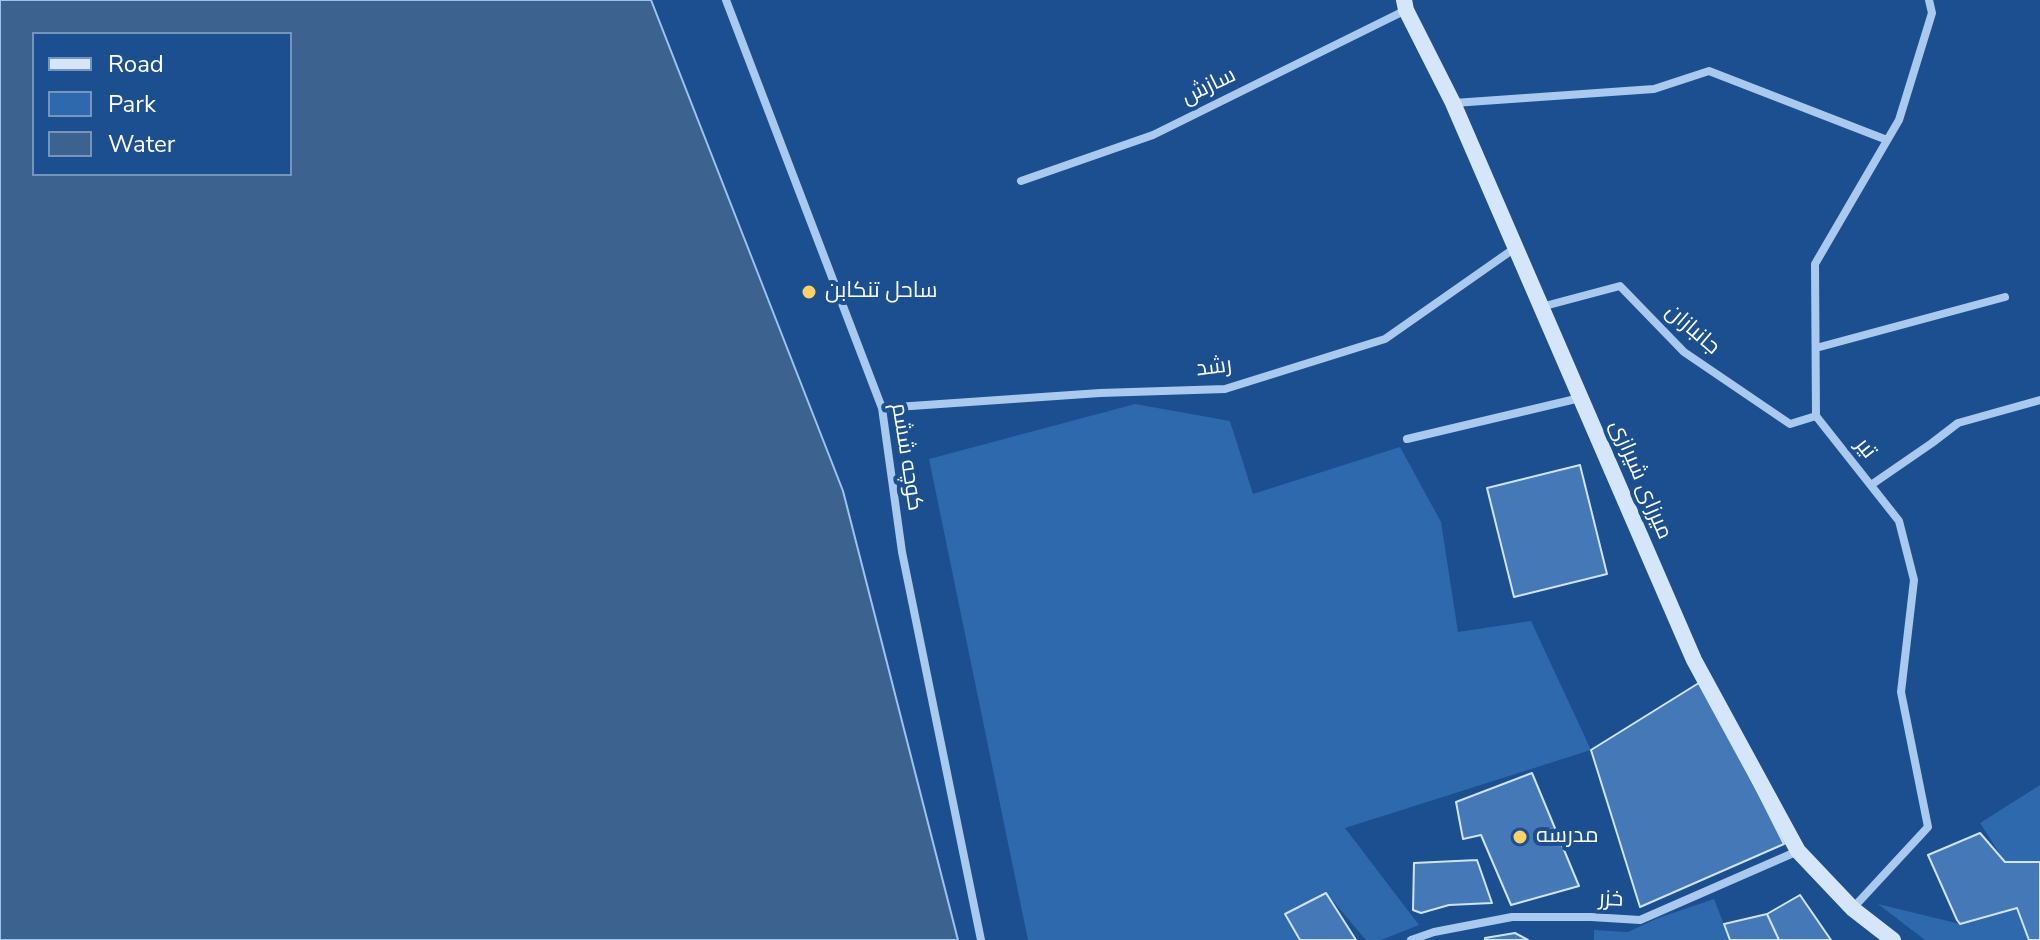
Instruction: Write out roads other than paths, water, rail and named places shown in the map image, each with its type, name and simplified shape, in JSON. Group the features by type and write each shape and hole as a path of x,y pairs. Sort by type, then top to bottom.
{"main road":[{"name":"میرزای شیرازی","path":"1405,5 1453,103 1694,660 1798,851 1853,909 1893,940"}],"street":[{"name":"کوچه ششم","path":"726,0 882,408 902,552 981,940"},
{"path":"1816,416 1815,264 1899,120 1932,13 1929,0"},
{"name":"سازش","path":"1021,181 1153,135 1405,5"},
{"path":"1453,103 1654,89 1709,71 1887,140"},
{"name":"رشد","path":"882,408 1100,393 1225,389 1385,339 1516,247"},
{"name":"جانبازان","path":"1541,307 1620,286 1684,352 1790,424 1816,416"},
{"path":"1816,348 2005,297"},
{"path":"1407,439 1581,398"},
{"path":"1871,485 1958,423 2040,400"},
{"name":"تیر","path":"1816,416 1899,521 1914,580 1901,692 1928,827 1853,909"},
{"name":"خزر","path":"1411,940 1434,932 1512,917 1640,920 1798,851"}],"water":[{"path":"0,0 651,0 843,491 958,940 0,940"}],"place":[{"name":"ساحل تنکابن","path":"809,292"},
{"name":"مدرسه","path":"1520,837"}]}
